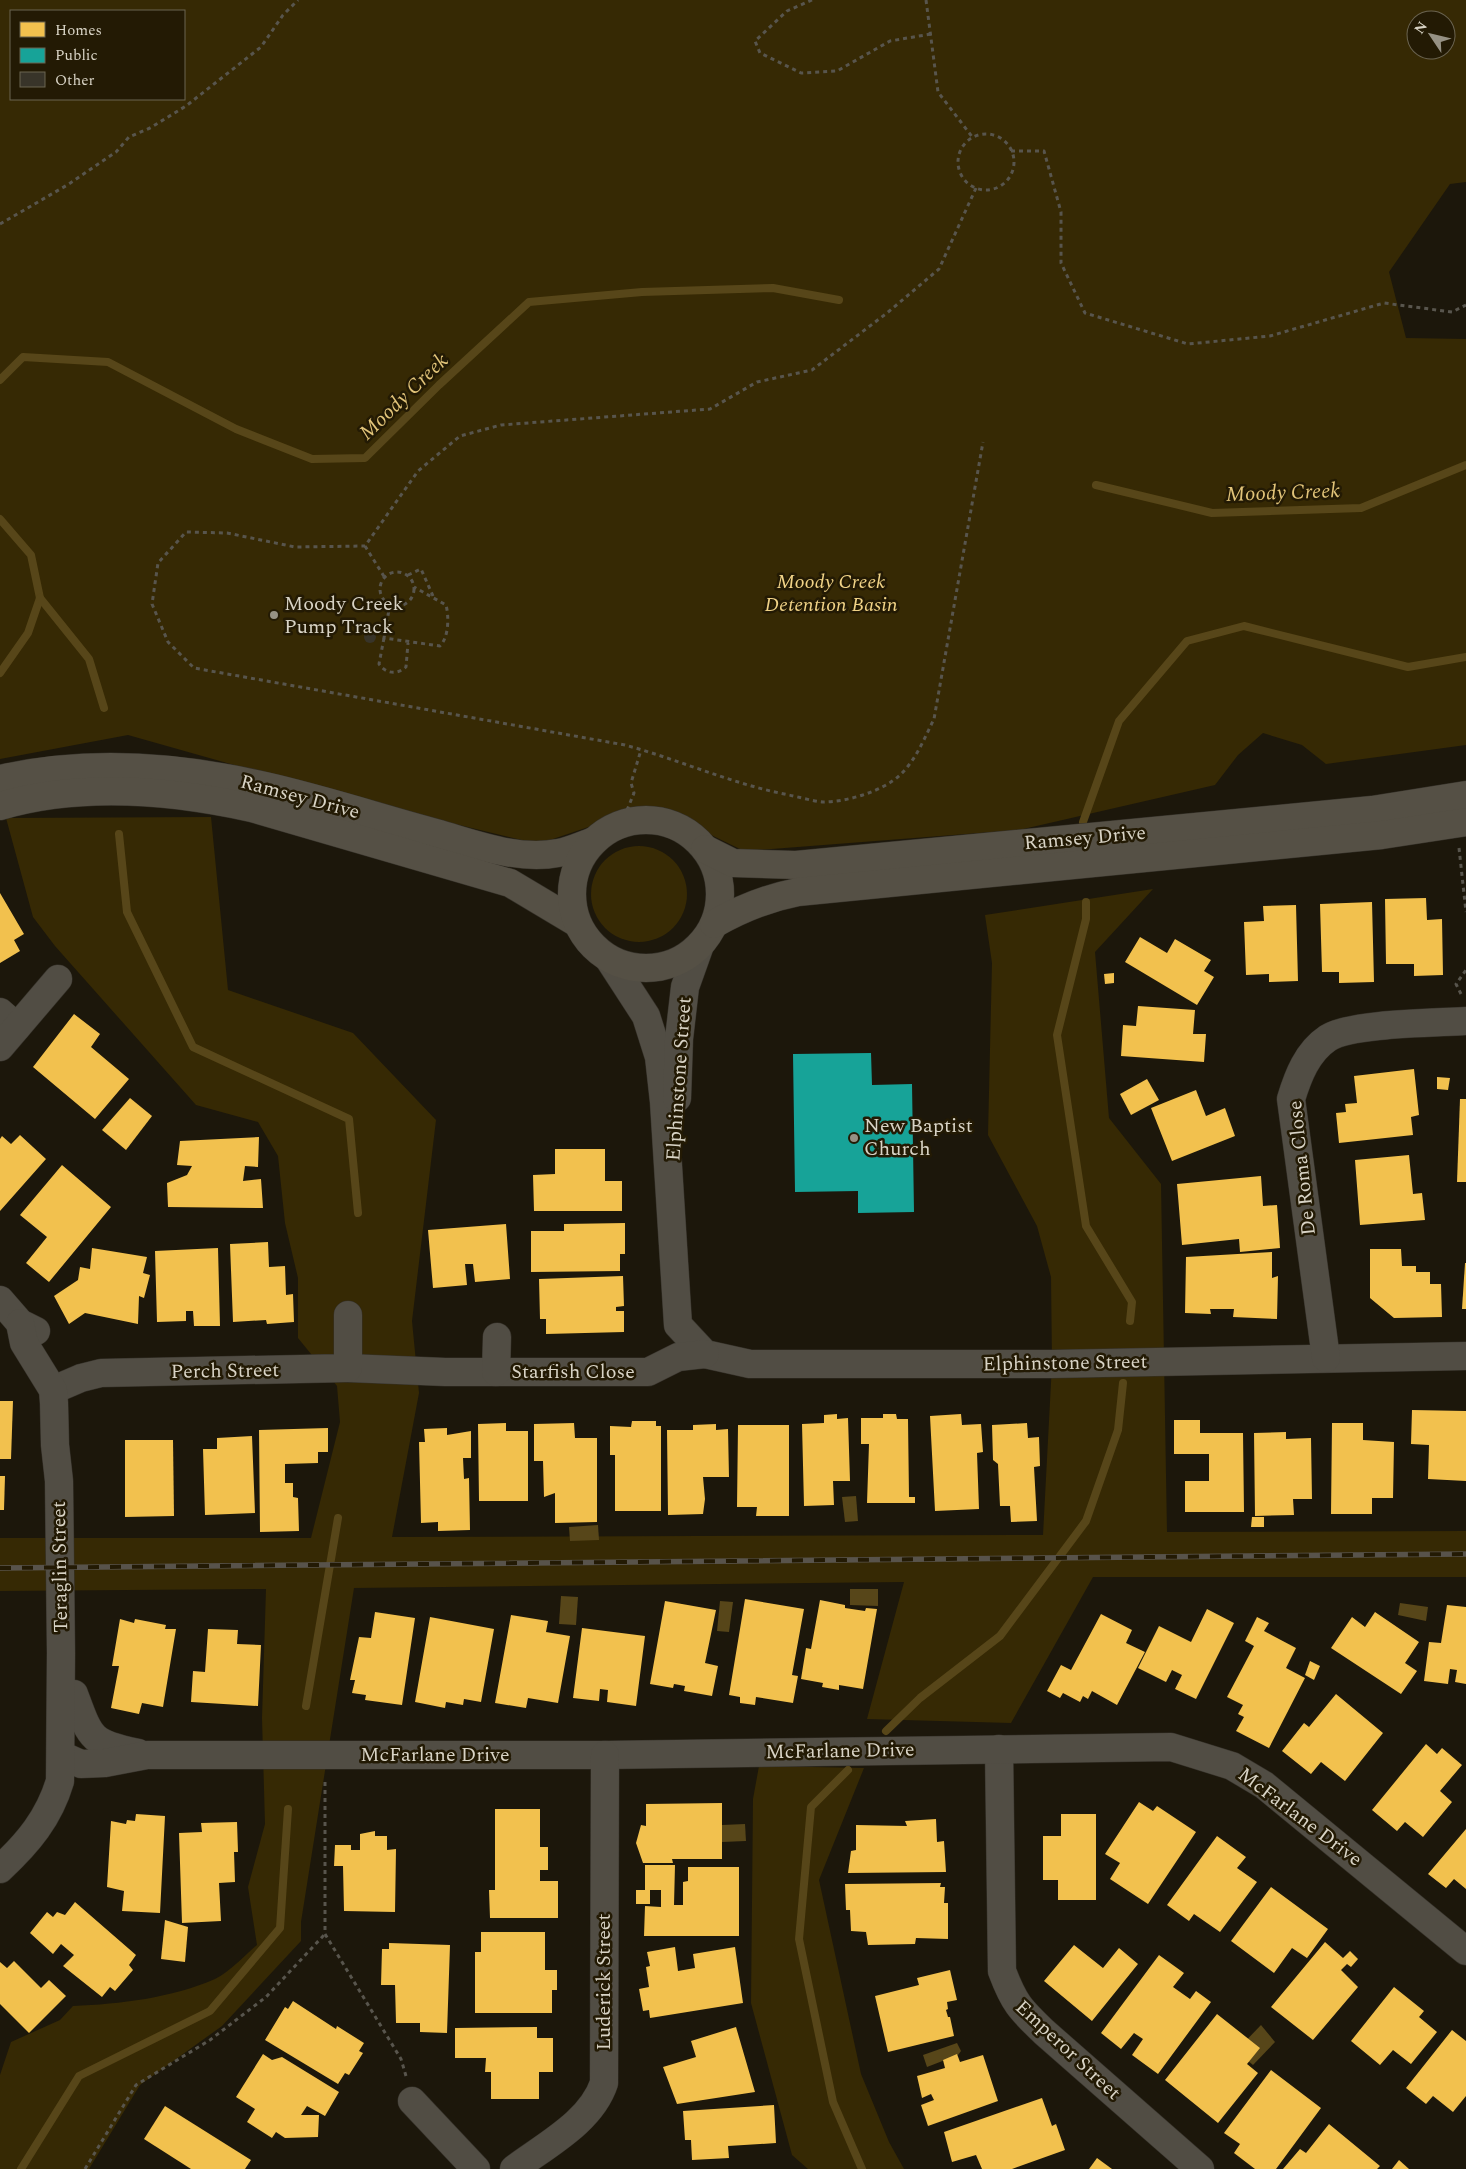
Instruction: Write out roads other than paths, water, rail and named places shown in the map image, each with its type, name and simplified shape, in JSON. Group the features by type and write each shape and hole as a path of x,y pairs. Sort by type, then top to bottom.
{"main road":[{"name":"Ramsey Drive","path":"0,779 52,770 105,766 154,768 211,774 267,786 508,853 558,854 594,841"},
{"name":"Ramsey Drive","path":"0,806 61,794 95,791 162,793 217,800 252,808 510,883 577,923"},
{"name":"Ramsey Drive","path":"705,849 733,863 796,866 1372,810 1466,795"},
{"path":"639,820 664,822 687,832 705,849 715,866 720,885 720,905 707,935 681,960 658,968 633,967 609,959 590,944 577,923 572,902 573,879 581,859 594,841 621,825 639,820"},
{"name":"Ramsey Drive","path":"707,935 740,909 766,898 798,892 1382,835 1462,832"}],"street":[{"name":"Elphinstone Street","path":"670,1217 681,1023 685,987 707,935"},
{"name":"Elphinstone Street","path":"609,959 646,1016 659,1057 664,1102 678,1325 673,1346 664,1364"},
{"path":"0,1048 9,1019 58,979"},
{"name":"De Roma Close","path":"1326,1358 1291,1099 1298,1075 1312,1053 1329,1037 1352,1029 1465,1012"},
{"name":"Teraglin Street","path":"0,1300 20,1323 37,1332 72,1414 72,1445 59,1481 61,1653 68,1758"},
{"path":"348,1316 348,1368"},
{"path":"678,1325 705,1354"},
{"name":"Starfish Close","path":"496,1372 497,1337"},
{"name":"Elphinstone Street","path":"705,1354 750,1364 1042,1364 1466,1356"},
{"name":"Starfish Close","path":"348,1368 496,1372 648,1372 678,1357 705,1354"},
{"name":"Perch Street","path":"60,1387 101,1373 348,1368"},
{"name":"Teraglin Street","path":"61,1653 74,1694 68,1758"},
{"name":"McFarlane Drive","path":"74,1694 91,1736 108,1746 146,1755"},
{"name":"McFarlane Drive","path":"68,1758 81,1764 146,1755 605,1755 1170,1747 1232,1766 1271,1791 1466,1951"},
{"name":"Emperor Street","path":"999,1749 1002,1971 1012,1997 1022,2011 1044,2032 1200,2169"},
{"name":"Luderick Street","path":"514,2169 588,2110 599,2097 604,2083 605,1755"},
{"path":"0,1870 34,1834 50,1810 68,1758"},
{"path":"412,2101 476,2169"}],"waterway":[{"name":"Moody Creek","path":"0,380 23,357 108,362 236,429 312,459 365,458 439,385 529,302 642,292 773,288 839,300"},
{"name":"Moody Creek","path":"1096,485 1212,513 1361,508 1466,465"},
{"name":"Moody Creek","path":"0,519 31,555 40,598 28,633 0,673"},
{"path":"40,598 89,659 104,708"},
{"path":"1083,822 1119,721 1187,641 1244,626 1408,667 1466,657"},
{"path":"119,834 127,912 193,1047 349,1119 358,1213"},
{"path":"1086,902 1086,919 1057,1035 1086,1226 1132,1302 1130,1321"},
{"path":"886,1731 920,1698 1000,1636 1086,1521 1118,1430 1123,1383"},
{"path":"306,1706 338,1518"},
{"path":"848,1770 811,1807 799,1939 833,2102 862,2169"},
{"path":"21,2169 79,2076 210,2011 280,1928 288,1809"}],"railway":[{"path":"0,1568 1466,1554"}],"place":[{"name":"Moody Creek Pump Track","path":"274,615"},
{"name":"New Baptist Church","path":"854,1138"}],"park label":[{"name":"Moody Creek Detention Basin","path":"831,594"}]}
